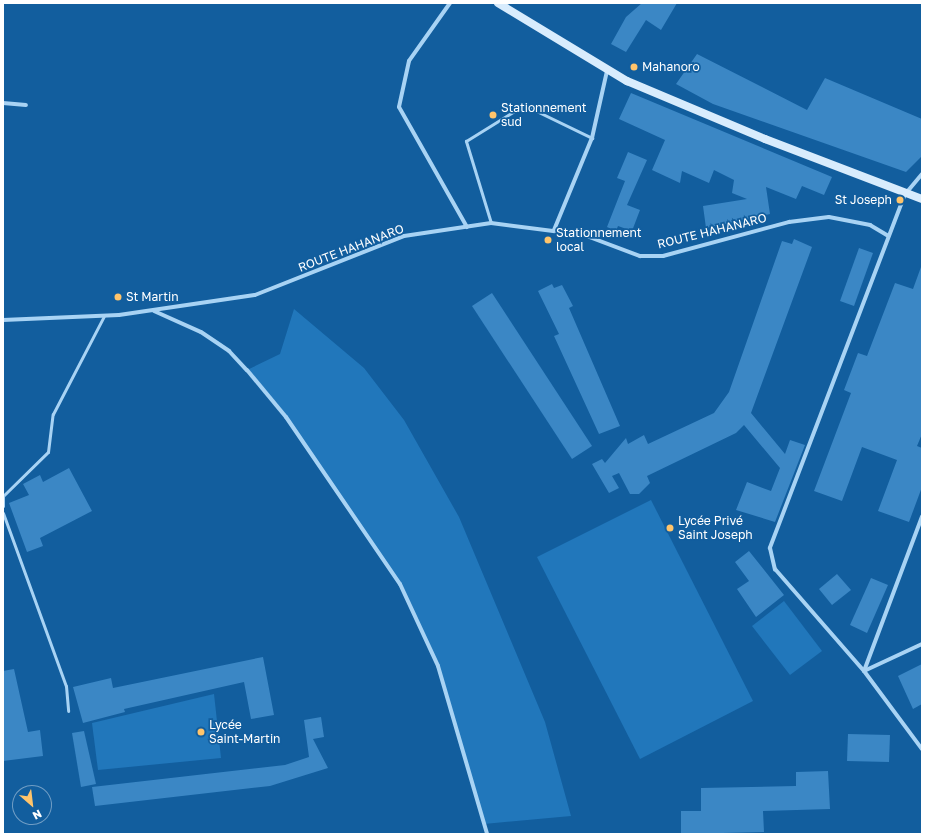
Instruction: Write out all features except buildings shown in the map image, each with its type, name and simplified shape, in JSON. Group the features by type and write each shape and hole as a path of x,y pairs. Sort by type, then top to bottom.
{"main road":[{"path":"498,3 607,70 765,139 905,194 922,199"}],"street":[{"path":"450,3 409,61 399,107 467,227"},
{"path":"554,230 592,138 607,70"},
{"path":"3,103 26,105"},
{"path":"922,174 905,194 770,548 775,569 864,671 922,749"},
{"name":"ROUTE HAHANARO","path":"3,320 104,316 154,311 255,295 339,264 404,236 491,224 554,230 584,235 640,256 663,256 789,222 829,217 870,225 888,236"},
{"path":"154,311 201,332 228,351 247,370 286,417 400,584 438,666 487,834"},
{"path":"864,671 922,518"},
{"path":"864,671 922,644"}],"lane":[{"path":"491,224 466,141 524,105 592,138"},
{"path":"3,506 3,496 48,452 53,414 104,316"},
{"path":"3,513 66,686 68,711"}],"shaded area":[{"path":"294,309 364,368 404,420 459,517 545,722 571,816 484,824 438,666 400,584 286,417 247,370 280,354"},
{"path":"651,500 753,701 640,759 537,557"},
{"path":"784,601 822,651 790,675 752,626"},
{"path":"214,694 221,758 98,770 92,723"}],"place":[{"name":"Mahanoro","path":"634,67"},
{"name":"Stationnement sud","path":"493,115"},
{"name":"St Joseph","path":"900,200"},
{"name":"Stationnement local","path":"548,240"},
{"name":"St Martin","path":"118,297"},
{"name":"Lycée Privé Saint Joseph","path":"670,528"},
{"name":"Lycée Saint-Martin","path":"201,732"}]}
